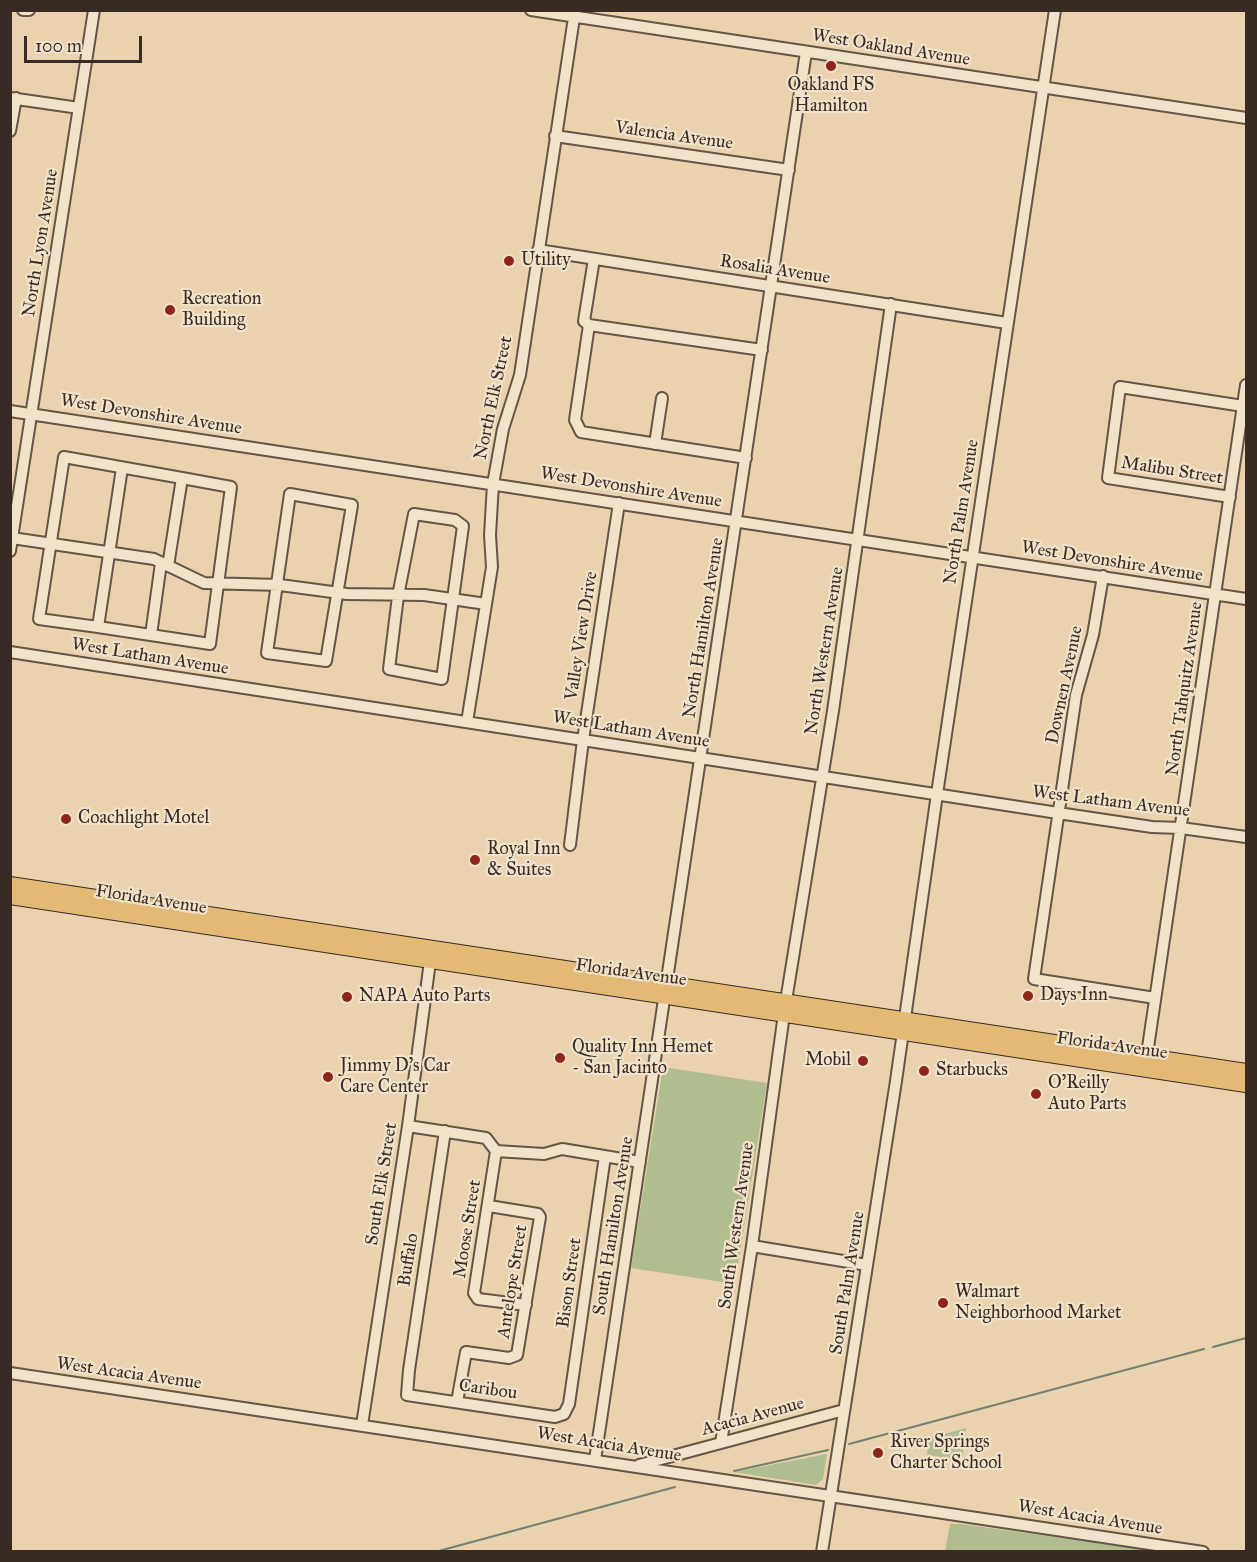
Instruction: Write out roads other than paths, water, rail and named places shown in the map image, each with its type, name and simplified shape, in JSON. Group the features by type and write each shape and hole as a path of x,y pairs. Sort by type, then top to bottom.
{"main road":[{"name":"Florida Avenue","path":"10,884 275,923 431,954"},
{"name":"Florida Avenue","path":"10,897 149,918 431,954 785,1007 904,1026 1144,1070 1246,1085"},
{"path":"149,918 182,918 265,929 273,929 275,923"},
{"name":"Florida Avenue","path":"904,1026 1005,1034 1246,1071"},
{"path":"1198,1077 1215,1074 1246,1078"}],"street":[{"name":"North Lyon Avenue","path":"10,551 94,10"},
{"name":"West Oakland Avenue","path":"531,10 574,14 806,52 1246,118"},
{"name":"North Palm Avenue","path":"904,1026 1055,10"},
{"name":"North Elk Street","path":"467,722 492,567 490,535 493,484 503,429 520,375 574,14"},
{"name":"North Hamilton Avenue","path":"667,990 746,458 757,349 771,286 806,52"},
{"path":"10,131 13,98 79,108"},
{"name":"Valencia Avenue","path":"555,136 789,170"},
{"name":"Rosalia Avenue","path":"538,250 1007,323"},
{"path":"594,259 584,321 589,324 757,349"},
{"name":"North Western Avenue","path":"785,1007 823,776 891,304"},
{"path":"589,324 575,420 581,432 746,458"},
{"name":"North Tahquitz Avenue","path":"1144,1070 1246,385"},
{"name":"Malibu Street","path":"1230,497 1108,478 1120,387 1244,406"},
{"path":"655,444 662,398"},
{"name":"West Devonshire Avenue","path":"10,411 1246,599"},
{"path":"64,458 122,468 231,487 210,644 39,619 64,458"},
{"path":"98,627 122,468"},
{"path":"151,635 182,478"},
{"path":"290,494 352,505 337,593 326,661 267,653 290,494"},
{"name":"Valley View Drive","path":"570,845 583,740 619,503"},
{"path":"414,514 455,520 463,526 453,599 442,679 389,669 398,596 414,514"},
{"path":"12,538 154,560 204,583 276,585 337,593 424,595 486,604"},
{"name":"Downen Avenue","path":"1103,576 1093,635 1076,695 1034,979 1155,998"},
{"name":"West Latham Avenue","path":"10,652 1058,813 1152,827 1181,828 1246,837"},
{"name":"South Elk Street","path":"362,1425 408,1126 431,954"},
{"name":"South Hamilton Avenue","path":"595,1460 635,1161 667,990"},
{"name":"South Western Avenue","path":"721,1443 752,1246 785,1007"},
{"name":"South Palm Avenue","path":"822,1551 904,1026"},
{"path":"408,1126 486,1138 496,1150 544,1154 562,1149 635,1161"},
{"name":"Buffalo","path":"407,1395 445,1131"},
{"name":"Moose Street","path":"496,1150 474,1293 478,1299 526,1305"},
{"name":"Bison Street","path":"564,1414 569,1404 605,1156"},
{"name":"Antelope Street","path":"456,1402 466,1352 509,1358 517,1355 526,1305 540,1217 538,1214 489,1206"},
{"path":"752,1246 867,1265"},
{"name":"West Acacia Avenue","path":"10,1373 1203,1551"},
{"name":"Caribou","path":"407,1395 555,1417 564,1414"},
{"name":"Acacia Avenue","path":"634,1466 844,1410"}],"waterway":[{"path":"1213,1347 1246,1338"},
{"path":"849,1444 1204,1349"},
{"path":"734,1471 828,1450"},
{"path":"435,1552 675,1487"}],"place":[{"name":"Oakland FS Hamilton","path":"831,66"},
{"name":"Utility","path":"509,261"},
{"name":"Recreation Building","path":"170,310"},
{"name":"Coachlight Motel","path":"66,819"},
{"name":"Royal Inn & Suites","path":"475,860"},
{"name":"Days Inn","path":"1028,996"},
{"name":"NAPA Auto Parts","path":"347,997"},
{"name":"Quality Inn Hemet - San Jacinto","path":"560,1058"},
{"name":"Mobil","path":"863,1061"},
{"name":"Starbucks","path":"924,1071"},
{"name":"Jimmy D's Car Care Center","path":"328,1077"},
{"name":"O'Reilly Auto Parts","path":"1036,1094"},
{"name":"Walmart Neighborhood Market","path":"943,1303"},
{"name":"River Springs Charter School","path":"878,1453"}]}
